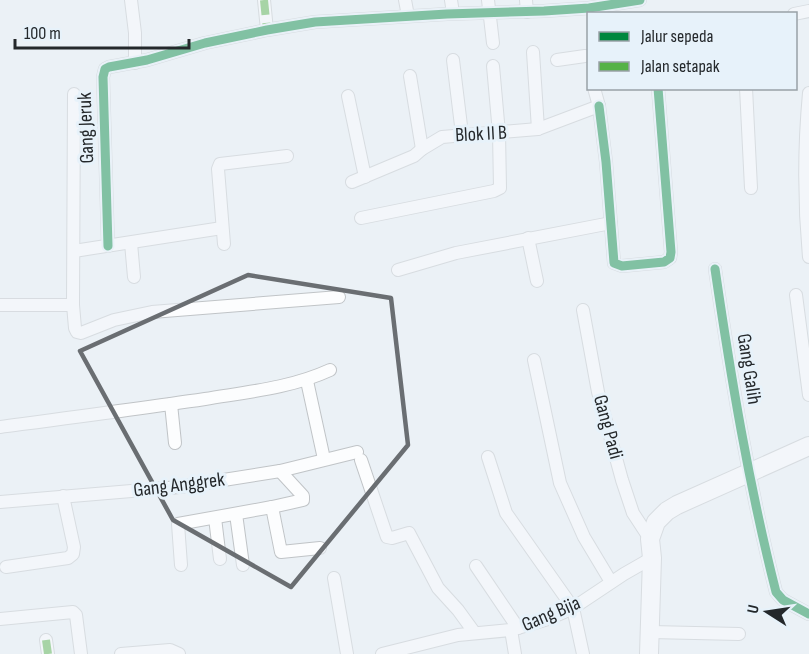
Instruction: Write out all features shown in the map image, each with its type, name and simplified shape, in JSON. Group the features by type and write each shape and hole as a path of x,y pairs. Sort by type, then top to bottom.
{"street":[{"path":"131,0 135,33 135,63"},
{"path":"264,0 267,30"},
{"path":"405,0 408,16"},
{"path":"451,0 453,14"},
{"name":"Gang Jeruk","path":"108,246 103,77 105,69 109,67 135,63 195,45 315,22 453,14 489,6 574,4 590,11 640,0"},
{"path":"489,6 493,43"},
{"path":"533,52 538,129"},
{"path":"557,60 587,55"},
{"path":"453,60 462,135"},
{"path":"361,218 499,189 501,180 499,133 493,66"},
{"path":"410,76 422,149"},
{"path":"594,90 611,222 613,260 619,266 664,262 670,258 657,90"},
{"path":"746,90 751,188"},
{"path":"809,93 805,212 809,257"},
{"path":"74,94 73,305 77,332 81,333 114,320 152,312 339,297"},
{"path":"348,96 365,177"},
{"name":"Blok II B","path":"352,182 414,156 442,137 538,129 598,106"},
{"path":"224,244 218,169 220,165 287,156"},
{"path":"398,270 456,253 611,222"},
{"path":"74,250 222,228"},
{"path":"528,238 537,281"},
{"path":"131,243 134,277"},
{"name":"Gang Galih","path":"715,269 730,373 748,473 777,595 809,614"},
{"path":"796,295 809,395"},
{"path":"0,305 73,305"},
{"name":"Gang Padi","path":"583,310 598,392 622,480 633,513 650,539"},
{"path":"534,360 560,483 584,537 612,582"},
{"path":"0,427 171,404 307,381 330,370"},
{"path":"307,381 324,459"},
{"path":"171,404 175,443"},
{"path":"649,654 652,558 650,539 654,526 667,511 809,446"},
{"name":"Gang Anggrek","path":"0,502 179,487 280,471 324,459 359,456 387,537 392,538 409,533 438,588 474,632"},
{"path":"488,457 506,513 573,608 582,654"},
{"path":"181,565 178,524 301,501 303,498 280,471"},
{"path":"6,567 68,558 73,554 74,547 63,496"},
{"path":"272,507 281,552 320,548"},
{"path":"236,514 243,565"},
{"path":"215,518 220,559"},
{"name":"Gang Bija","path":"382,654 474,632 515,629 548,619 573,608 652,558"},
{"path":"476,567 515,629 515,654"},
{"path":"334,578 347,654"},
{"path":"0,619 75,613 81,654"},
{"path":"651,632 739,634"},
{"path":"46,640 48,654"},
{"path":"121,654 170,650 179,654"}],"highlighted area":[{"path":"248,275 391,298 408,445 291,587 173,520 80,351"}],"marked path":[{"path":"264,0 267,30"},
{"path":"46,640 48,654"}],"cycle path":[{"path":"108,246 103,77 105,69 109,67 147,60 205,43 315,22 589,8 640,0"},
{"path":"599,106 614,263 622,266 664,262 670,258 671,252 658,90"},
{"path":"715,269 741,432 776,592 783,600 809,614"}]}
